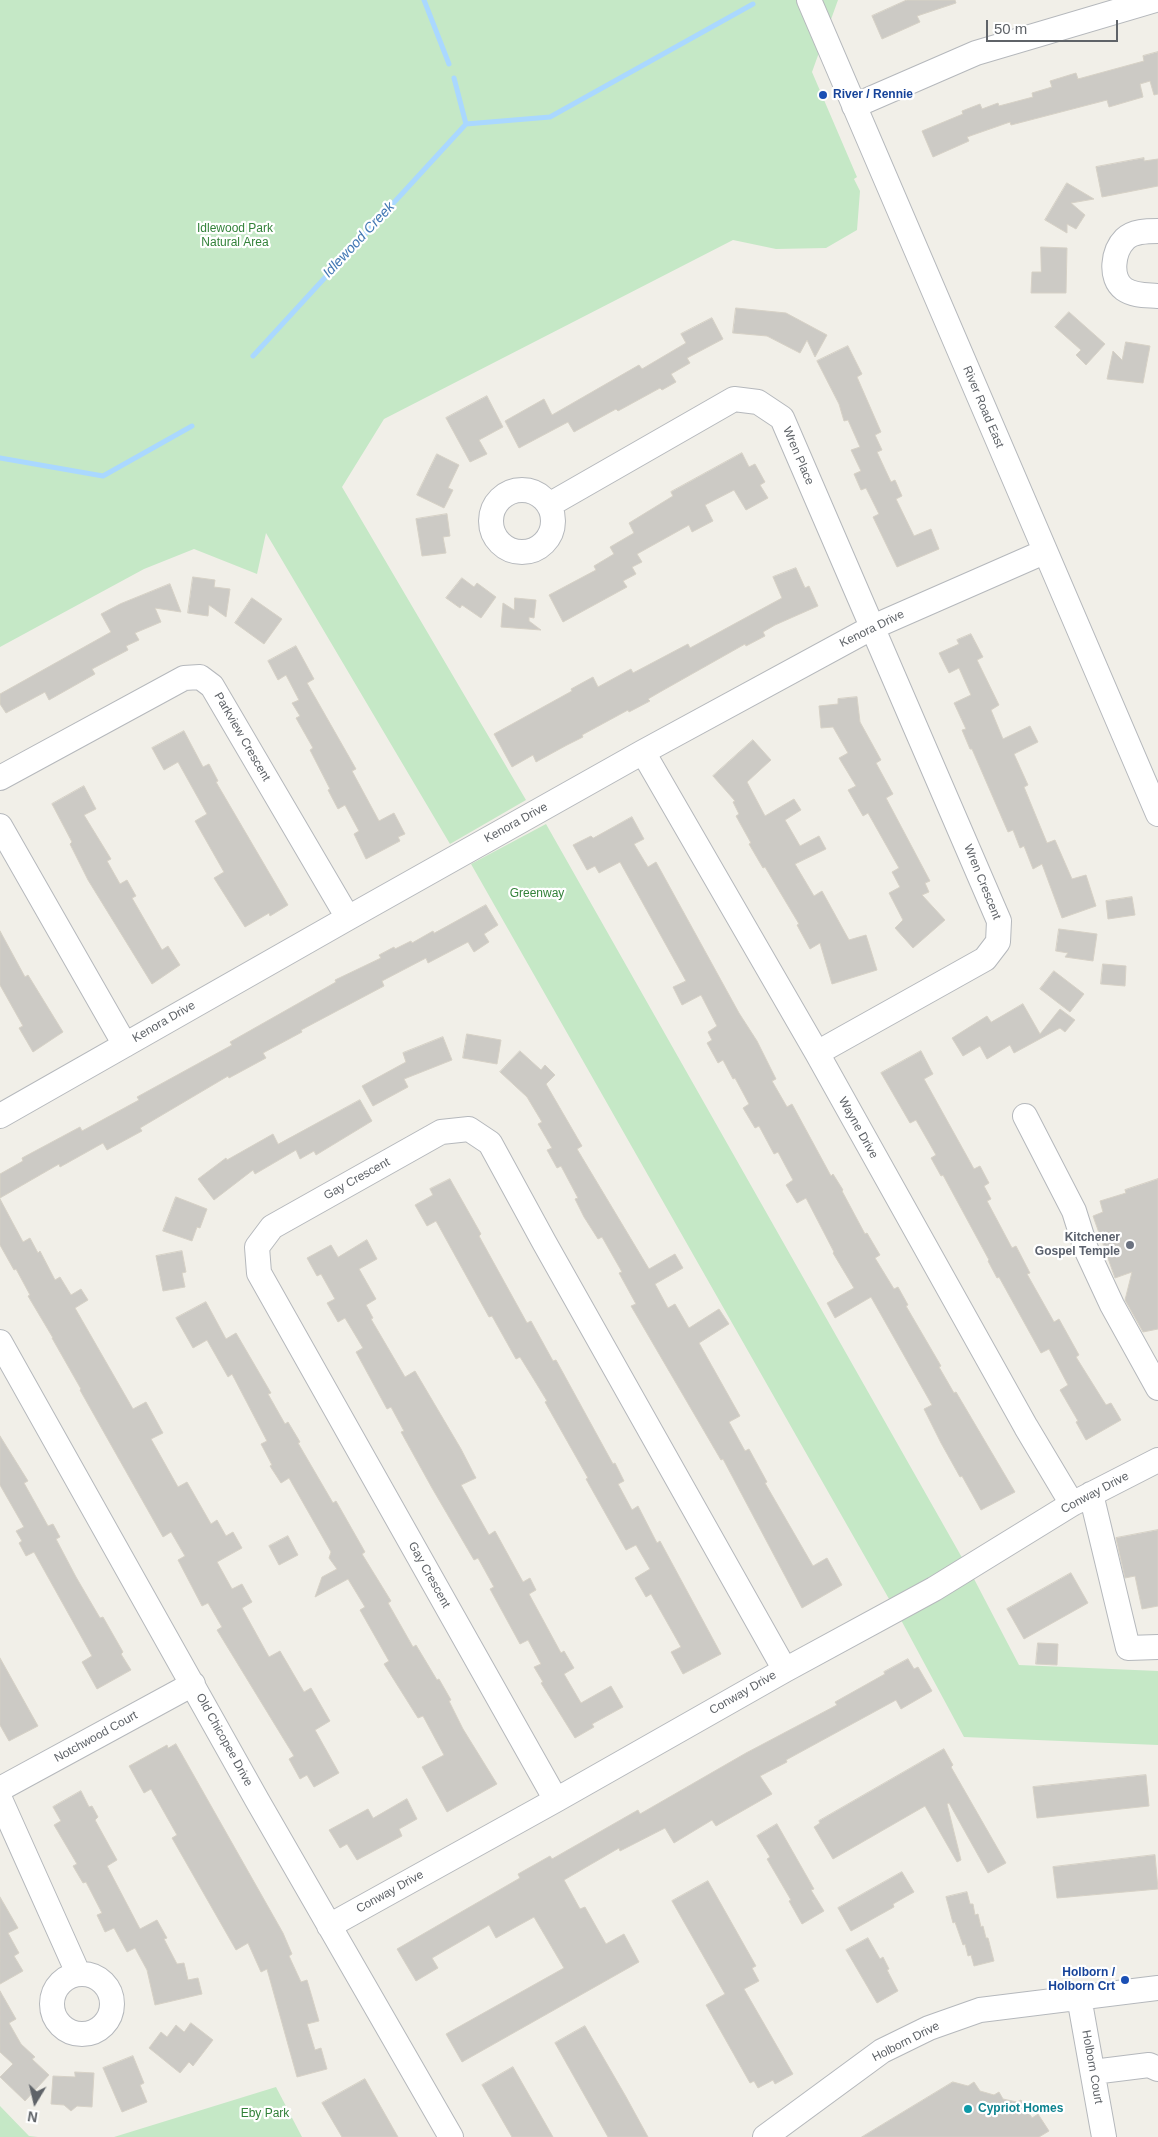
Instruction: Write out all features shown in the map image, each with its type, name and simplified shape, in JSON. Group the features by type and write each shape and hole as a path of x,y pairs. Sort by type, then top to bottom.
{"street":[{"name":"River Road East","path":"809,0 1044,552 1158,814"},
{"path":"854,106 976,53 1155,0"},
{"path":"1158,230 1137,232 1125,238 1118,250 1114,264 1115,276 1123,288 1136,295 1158,296"},
{"name":"Wren Place","path":"549,505 734,399 758,402 782,418 872,627"},
{"name":"Kenora Drive","path":"0,1116 643,752 872,627 1044,552"},
{"name":"Wren Crescent","path":"817,1053 985,959 998,942 999,921 872,627"},
{"name":"Parkview Crescent","path":"0,778 184,678 200,677 212,686 348,918"},
{"name":"Wayne Drive","path":"643,752 817,1053 1021,1418 1081,1500 1128,1648 1158,1647"},
{"path":"0,826 125,1045"},
{"path":"1025,1116 1074,1211 1086,1249 1112,1304 1158,1388"},
{"name":"Gay Crescent","path":"556,1800 259,1273 257,1247 272,1227 441,1132 469,1128 490,1143 785,1670"},
{"name":"Old Chicopee Drive","path":"3,1352 193,1684 328,1926 451,2137"},
{"name":"Conway Drive","path":"328,1926 556,1800 785,1670 934,1589 1081,1500 1158,1460"},
{"name":"Notchwood Court","path":"0,1789 193,1684"},
{"path":"0,1799 78,1973"},
{"name":"Holborn Drive","path":"764,2137 790,2129 882,2052 928,2028 980,2010 1158,1988"},
{"name":"Holborn Court","path":"1079,1997 1101,2135"},
{"path":"1092,2072 1149,2066 1158,2069"}],"green space":[{"name":"Idlewood Park Natural Area","path":"0,0 838,0 812,72 857,177 854,179 860,191 857,230 826,248 776,249 733,240 384,419 342,487 526,800 450,844 266,533 257,574 194,549 144,569 0,647"},
{"name":"Greenway","path":"546,824 973,1577 1019,1665 1158,1671 1158,1745 964,1737 901,1620 471,864"},
{"name":"Eby Park","path":"276,2087 302,2137 114,2137"},
{"path":"0,2106 29,2136 38,2137 0,2137"}],"building":[{"path":"907,0 955,0 956,3 917,16 920,22 882,39 872,16"},
{"path":"1158,52 1158,94 1154,95 1150,81 1140,84 1143,97 1109,107 1107,100 1011,125 1010,122 967,137 969,141 933,157 922,131 963,114 962,111 980,104 982,109 998,103 999,106 1033,97 1032,93 1052,87 1050,81 1076,73 1078,79 1144,61 1143,56"},
{"path":"1144,158 1144,161 1158,159 1158,186 1102,197 1096,167"},
{"path":"1067,183 1094,199 1071,203 1085,215 1076,229 1067,224 1067,233 1045,220"},
{"path":"1041,247 1067,248 1066,293 1031,293 1032,272 1041,272"},
{"path":"736,308 786,313 827,335 815,357 807,340 800,353 767,336 733,333"},
{"path":"1069,312 1105,344 1086,365 1076,355 1081,350 1055,327"},
{"path":"712,318 723,339 687,358 690,363 671,374 676,382 662,390 660,388 618,411 616,409 574,432 568,422 519,448 505,421 544,399 552,415 639,365 642,369 686,343 681,334"},
{"path":"1126,342 1150,346 1143,383 1107,379 1113,351 1122,360"},
{"path":"848,346 862,374 857,377 881,432 875,435 882,450 877,452 891,482 895,480 902,496 896,499 914,536 931,529 939,549 897,567 873,517 879,514 866,488 861,490 854,474 861,471 851,450 860,447 848,420 844,421 839,404 817,361"},
{"path":"487,396 503,427 479,440 487,454 470,462 446,418"},
{"path":"742,453 749,467 755,464 765,482 760,485 768,498 746,510 734,490 705,505 713,521 692,532 689,525 637,554 642,562 632,567 636,574 623,581 627,587 563,622 549,595 596,570 594,566 614,554 610,547 634,533 629,523 673,496 671,492"},
{"path":"437,454 459,465 448,488 453,490 444,508 417,495"},
{"path":"447,514 450,536 443,537 446,553 422,556 416,519"},
{"path":"796,568 805,588 809,586 818,606 775,625 763,632 765,636 746,646 745,644 648,699 650,701 629,712 628,710 536,762 533,755 512,767 494,734 572,691 571,689 593,677 598,687 631,669 633,673 688,644 690,648 782,598 773,577"},
{"path":"193,577 215,580 214,587 230,589 226,617 209,605 208,616 188,613"},
{"path":"462,578 474,587 477,583 496,597 481,618 462,605 460,608 446,598"},
{"path":"170,584 181,612 155,608 161,622 135,633 139,640 126,646 128,650 92,669 95,674 49,700 45,692 6,713 0,704 0,694 111,632 101,614 120,604"},
{"path":"252,598 282,619 264,644 235,623"},
{"path":"515,598 536,600 534,618 529,617 529,621 541,630 501,627 503,603 514,610"},
{"path":"971,634 983,657 977,660 999,705 991,710 1003,739 1030,726 1038,742 1014,754 1028,785 1024,787 1047,843 1055,840 1072,879 1086,875 1096,906 1062,918 1042,864 1033,869 1024,846 1020,848 1013,830 1008,832 962,730 966,729 954,703 971,695 959,668 949,673 939,653 959,644 957,640"},
{"path":"296,646 314,679 307,683 356,769 352,771 379,821 394,813 405,834 398,837 400,841 366,859 354,834 359,831 345,805 338,809 310,750 313,748 296,718 300,716 292,703 299,700 286,675 278,680 268,661"},
{"path":"857,697 860,722 881,760 876,763 893,794 886,798 930,881 925,883 929,892 922,895 945,920 913,948 895,928 903,920 889,893 900,887 892,872 899,868 868,813 863,816 848,790 856,786 839,758 848,753 833,727 821,728 819,706 838,704 838,699"},
{"path":"184,731 203,767 209,764 218,781 216,782 288,905 270,916 269,913 245,927 214,878 224,872 195,821 207,814 178,762 164,770 152,748"},
{"path":"753,740 771,760 747,782 765,816 794,799 801,810 785,820 800,846 819,836 826,849 795,864 814,896 822,891 849,940 866,935 877,970 832,984 820,943 810,949 797,925 799,924 749,844 751,843 736,816 739,814 733,802 735,801 713,776"},
{"path":"84,786 96,809 84,815 111,859 107,861 120,884 127,880 136,896 132,898 162,950 168,946 180,965 152,984 88,880 70,844 72,842 52,804"},
{"path":"632,817 644,839 634,844 648,867 656,862 739,1013 757,1041 776,1079 772,1081 787,1107 792,1104 831,1176 833,1174 843,1190 865,1234 867,1233 880,1255 875,1258 894,1289 898,1287 908,1305 906,1306 941,1366 939,1367 954,1393 956,1392 1015,1492 981,1510 941,1443 924,1409 932,1405 871,1297 835,1318 827,1303 854,1288 833,1253 806,1198 797,1203 786,1185 793,1180 778,1152 774,1154 759,1126 755,1128 743,1108 749,1104 735,1078 733,1079 723,1060 718,1063 707,1043 712,1040 708,1032 717,1026 701,995 682,1005 673,987 686,981 620,862 599,873 595,866 587,870 573,845 591,836 593,838"},
{"path":"1132,897 1135,915 1108,919 1106,901"},
{"path":"486,905 498,925 484,934 489,942 474,952 468,942 428,963 426,958 382,981 384,986 301,1030 302,1032 263,1053 266,1058 229,1078 228,1076 140,1128 142,1131 107,1150 103,1143 60,1167 59,1164 0,1198 0,1174 23,1161 22,1158 80,1127 82,1131 139,1100 137,1097 232,1045 230,1042 336,982 335,980 381,958 379,955 394,947 395,949 411,941 412,943 433,931 434,933"},
{"path":"1059,929 1097,934 1093,961 1065,957 1068,953 1056,951"},
{"path":"0,931 25,977 28,975 63,1032 33,1052 19,1028 23,1026 0,985"},
{"path":"1103,964 1126,966 1125,986 1101,984"},
{"path":"1054,971 1084,994 1070,1012 1040,989"},
{"path":"1023,1004 1040,1034 1060,1009 1075,1020 1065,1032 1060,1028 1014,1053 1010,1045 987,1059 980,1046 963,1056 952,1038 987,1016 991,1022"},
{"path":"467,1034 501,1040 497,1064 463,1058"},
{"path":"443,1037 452,1060 404,1079 408,1087 373,1106 362,1086 406,1062 403,1053"},
{"path":"520,1051 541,1070 545,1065 555,1075 546,1084 582,1146 577,1149 649,1269 675,1254 683,1268 655,1284 668,1308 675,1304 689,1328 719,1309 729,1324 699,1343 740,1416 729,1422 745,1451 749,1449 767,1482 765,1483 813,1566 827,1558 842,1585 802,1608 723,1459 721,1460 631,1306 636,1304 619,1273 622,1272 602,1237 598,1239 584,1217 575,1199 578,1198 561,1166 557,1168 547,1150 552,1148 538,1124 542,1122 527,1097 500,1072"},
{"path":"921,1051 933,1074 924,1079 974,1169 980,1166 989,1183 984,1186 991,1199 987,1201 1012,1248 1016,1246 1030,1273 1027,1274 1054,1322 1059,1319 1079,1355 1076,1357 1106,1405 1111,1403 1121,1420 1086,1440 1076,1422 1078,1421 1060,1390 1068,1385 1049,1349 1041,1353 999,1277 997,1278 943,1175 941,1176 931,1158 936,1155 916,1120 910,1123 881,1073"},
{"path":"360,1100 372,1121 316,1155 314,1151 300,1159 296,1150 255,1174 253,1170 214,1200 198,1179 226,1158 227,1160 273,1134 278,1144"},
{"path":"450,1179 527,1323 531,1321 553,1361 556,1360 613,1464 615,1463 624,1481 618,1484 632,1510 638,1506 657,1543 660,1541 721,1654 683,1674 671,1652 681,1647 651,1594 646,1597 635,1578 650,1569 636,1545 626,1550 533,1378 520,1357 516,1359 492,1316 489,1317 436,1221 427,1226 415,1205 433,1195 430,1189"},
{"name":"Kitchener Gospel Temple","path":"1158,1179 1158,1329 1143,1332 1125,1300 1132,1272 1115,1278 1093,1216 1103,1212 1100,1201 1126,1193 1125,1190"},
{"path":"176,1197 207,1209 200,1228 197,1227 192,1241 163,1231"},
{"path":"0,1199 23,1242 30,1238 38,1253 40,1251 55,1280 60,1277 71,1295 81,1289 88,1300 75,1308 133,1409 146,1402 163,1433 151,1439 178,1487 187,1482 211,1524 217,1520 226,1536 233,1532 242,1548 217,1562 232,1589 242,1584 252,1602 242,1608 269,1657 280,1651 304,1692 311,1688 330,1721 315,1730 339,1773 314,1787 307,1775 300,1779 289,1759 294,1756 217,1630 222,1627 208,1603 202,1606 178,1560 185,1556 171,1532 163,1537 28,1296 30,1295 16,1269 14,1270 0,1245"},
{"path":"367,1240 377,1259 359,1269 376,1299 366,1305 373,1318 371,1319 405,1377 415,1371 461,1449 476,1478 461,1485 489,1535 495,1531 523,1582 530,1578 536,1590 529,1594 561,1653 564,1651 574,1668 564,1674 581,1703 611,1686 623,1707 592,1724 594,1727 575,1738 541,1683 543,1682 534,1667 541,1664 528,1640 520,1644 490,1589 494,1587 478,1558 474,1560 401,1432 404,1431 391,1407 387,1409 356,1352 363,1348 345,1318 338,1322 327,1303 335,1299 321,1274 317,1276 307,1258 331,1245 338,1257"},
{"path":"182,1251 186,1272 182,1273 185,1287 163,1291 156,1256"},
{"path":"206,1302 226,1339 236,1333 271,1393 268,1394 285,1424 288,1422 333,1503 336,1501 365,1552 362,1554 391,1601 388,1603 413,1647 416,1645 437,1680 439,1679 451,1700 449,1701 463,1729 497,1784 447,1812 422,1767 444,1755 423,1716 418,1718 384,1664 389,1661 360,1610 365,1607 348,1579 315,1597 322,1577 337,1569 329,1558 331,1552 289,1478 281,1483 270,1466 272,1465 261,1444 267,1441 232,1374 228,1377 207,1340 193,1348 176,1318"},
{"path":"0,1436 28,1481 24,1483 48,1526 53,1524 60,1537 56,1539 76,1577 100,1618 103,1617 131,1670 97,1689 82,1662 92,1656 34,1552 26,1556 19,1543 22,1541 16,1531 24,1527 0,1485"},
{"path":"1158,1530 1158,1606 1142,1609 1135,1576 1125,1578 1116,1538"},
{"path":"288,1536 298,1555 279,1565 269,1546"},
{"path":"1071,1573 1088,1603 1024,1639 1007,1609"},
{"path":"1038,1643 1058,1644 1057,1665 1036,1664"},
{"path":"0,1658 38,1726 9,1741 0,1725"},
{"path":"908,1659 914,1669 918,1667 932,1691 901,1709 896,1700 760,1776 772,1794 716,1826 712,1820 674,1843 665,1828 620,1851 619,1848 564,1880 580,1909 585,1907 606,1944 624,1934 639,1962 462,2062 446,2034 564,1968 534,1917 496,1938 489,1925 432,1958 438,1968 416,1981 397,1949 520,1878 518,1874 550,1856 552,1859 638,1810 640,1814 746,1753 837,1705 835,1702"},
{"path":"176,1744 283,1933 292,1954 289,1956 301,1982 307,1980 319,2021 307,2024 315,2050 321,2048 327,2069 297,2077 267,1969 261,1972 248,1943 236,1950 172,1838 177,1835 151,1789 144,1793 129,1766 167,1745 168,1748"},
{"path":"944,1749 953,1765 951,1767 1006,1863 988,1873 949,1803 947,1804 961,1860 957,1862 925,1806 833,1859 814,1827 820,1823 819,1821"},
{"path":"1146,1775 1149,1806 1037,1818 1033,1787"},
{"path":"81,1791 89,1807 92,1806 98,1817 95,1820 117,1860 107,1866 140,1929 157,1920 167,1938 164,1939 177,1964 184,1963 188,1980 198,1978 202,1994 155,2005 147,1970 135,1948 127,1952 114,1928 105,1932 97,1915 102,1913 86,1882 83,1883 73,1866 77,1864 54,1825 61,1821 53,1807"},
{"path":"407,1799 417,1819 399,1829 402,1836 357,1860 347,1844 340,1848 329,1830 368,1809 373,1818"},
{"path":"777,1824 814,1889 811,1890 824,1911 802,1924 789,1901 791,1900 767,1859 770,1857 757,1836"},
{"path":"1155,1855 1158,1889 1057,1898 1053,1867"},
{"path":"902,1872 914,1892 893,1904 894,1907 851,1931 838,1908"},
{"path":"708,1881 756,1966 752,1968 759,1981 744,1989 793,2074 775,2084 773,2080 758,2088 754,2081 750,2083 706,2005 725,1994 672,1901"},
{"path":"967,1892 970,1904 973,1904 975,1915 978,1914 981,1927 983,1926 986,1938 988,1938 994,1961 974,1966 971,1955 968,1956 965,1944 963,1945 955,1922 953,1923 946,1897"},
{"path":"0,1897 18,1928 8,1933 19,1953 14,1956 23,1971 0,1984"},
{"path":"868,1938 880,1959 883,1957 889,1969 887,1970 898,1991 877,2003 846,1950"},
{"path":"0,1991 16,2019 9,2023 21,2044 35,2057 32,2059 49,2075 25,2101 0,2077 13,2064 0,2052"},
{"path":"191,2023 213,2040 193,2066 189,2062 180,2073 149,2048 161,2032 167,2037 176,2025 184,2032"},
{"path":"585,2026 648,2137 608,2137 555,2043"},
{"path":"133,2056 144,2083 140,2085 147,2102 122,2112 103,2068"},
{"path":"513,2067 553,2137 512,2137 482,2085"},
{"path":"75,2072 94,2073 92,2107 77,2106 71,2111 64,2105 51,2104 53,2076 75,2077"},
{"path":"365,2079 398,2137 342,2137 322,2103"},
{"name":"Cypriot Homes","path":"953,2082 968,2086 974,2082 980,2091 994,2095 999,2092 1003,2099 1017,2102 1021,2100 1032,2118 1038,2114 1049,2131 1039,2137 862,2137"}],"waterway":[{"path":"424,0 449,64"},
{"path":"466,124 550,117 753,4"},
{"path":"454,78 466,124"},
{"name":"Idlewood Creek","path":"253,356 466,124"},
{"name":"Idlewood Creek","path":"0,458 103,476 192,426"}],"place":[{"name":"River / Rennie","path":"823,95"},
{"name":"Kitchener Gospel Temple","path":"1130,1245"},
{"name":"Holborn / Holborn Crt","path":"1125,1980"},
{"name":"Cypriot Homes","path":"968,2109"}]}
